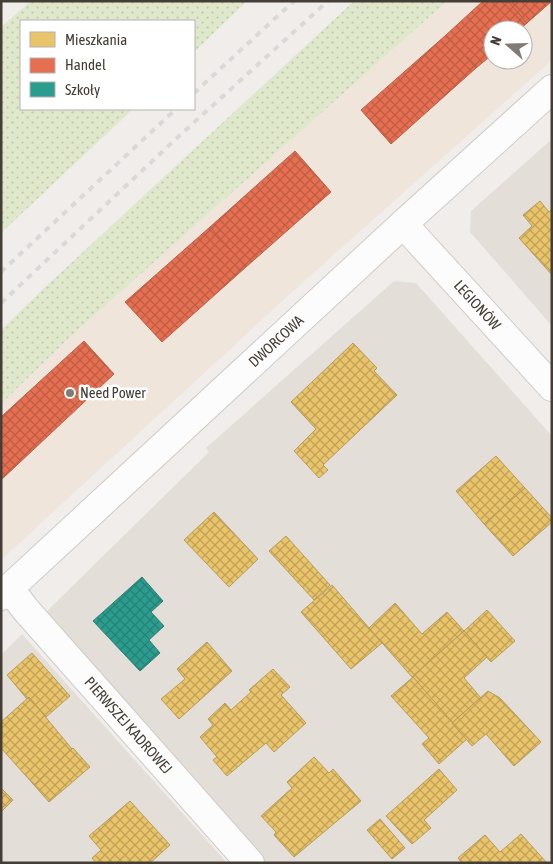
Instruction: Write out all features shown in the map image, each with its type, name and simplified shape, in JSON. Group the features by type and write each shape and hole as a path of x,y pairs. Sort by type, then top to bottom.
{"street":[{"name":"DWORCOWA","path":"5,592 552,89"},
{"name":"LEGIONÓW","path":"403,224 552,387"},
{"name":"PIERWSZEJ KADROWEJ","path":"5,592 33,618 250,863"}],"shaded area":[{"path":"447,1 552,1 552,60 291,293 1,560 1,404 70,337"},
{"path":"552,139 552,326 470,232 471,211"},
{"path":"394,281 416,283 552,436 552,863 266,863 44,614 209,452 206,448"},
{"path":"22,634 227,863 1,863 1,655"}],"green space":[{"path":"31,1 247,1 195,51 195,20 20,20 20,110 132,110 1,233 1,27"},
{"path":"354,1 447,1 70,337 1,404 1,330"}],"building: Mieszkania":[{"path":"540,201 549,212 552,209 552,275 519,238 532,226 523,215"},
{"path":"353,343 377,368 374,371 397,395 323,465 328,470 319,478 294,451 316,429 291,402"},
{"path":"496,456 525,488 484,524 456,491"},
{"path":"525,488 552,518 552,522 513,556 484,524"},
{"path":"214,512 258,559 229,587 184,540"},
{"path":"286,536 330,585 314,600 269,551"},
{"path":"332,585 382,643 351,669 301,612"},
{"path":"395,603 422,634 447,612 464,631 412,677 369,628"},
{"path":"487,610 515,641 491,662 464,631"},
{"path":"464,631 487,657 464,678 481,698 452,723 412,677"},
{"path":"207,642 232,671 179,719 161,699 185,679 177,669"},
{"path":"32,653 70,696 46,717 29,697 27,699 7,675"},
{"path":"273,669 290,687 281,695 306,723 274,752 266,743 227,776 213,760 217,757 200,737 213,725 208,719 225,703 231,710 251,692 249,690"},
{"path":"413,677 467,739 439,764 422,744 429,738 391,696"},
{"path":"488,691 500,698 541,742 514,766 486,734 472,746 452,723"},
{"path":"29,697 72,749 34,785 1,748 1,722"},
{"path":"73,748 90,767 49,802 34,785"},
{"path":"314,757 329,773 333,769 361,801 294,857 274,835 276,832 261,816 292,788 287,782"},
{"path":"439,769 457,790 424,820 431,828 412,844 386,816"},
{"path":"1,788 13,800 1,812"},
{"path":"130,801 170,845 150,863 96,863 92,858 101,850 89,836"},
{"path":"380,819 405,848 392,859 367,830"},
{"path":"521,834 547,863 462,863 458,858 485,835 500,852"}],"building: Handel":[{"path":"483,1 508,1 524,20 483,20 483,62 476,68 446,35"},
{"path":"508,1 552,1 530,20 524,20"},
{"path":"446,35 476,68 391,144 361,110"},
{"path":"295,151 331,192 246,267 210,227"},
{"path":"210,227 246,267 162,342 125,302"},
{"path":"84,341 114,374 1,480 1,417"}],"building: Szkoły":[{"path":"142,577 163,601 151,612 164,626 149,640 160,653 140,671 93,621"}],"railway":[{"path":"195,92 294,1"},
{"path":"1,303 179,136 328,1"},
{"path":"1,272 175,110"}],"place":[{"name":"Need Power","path":"70,393"}]}
